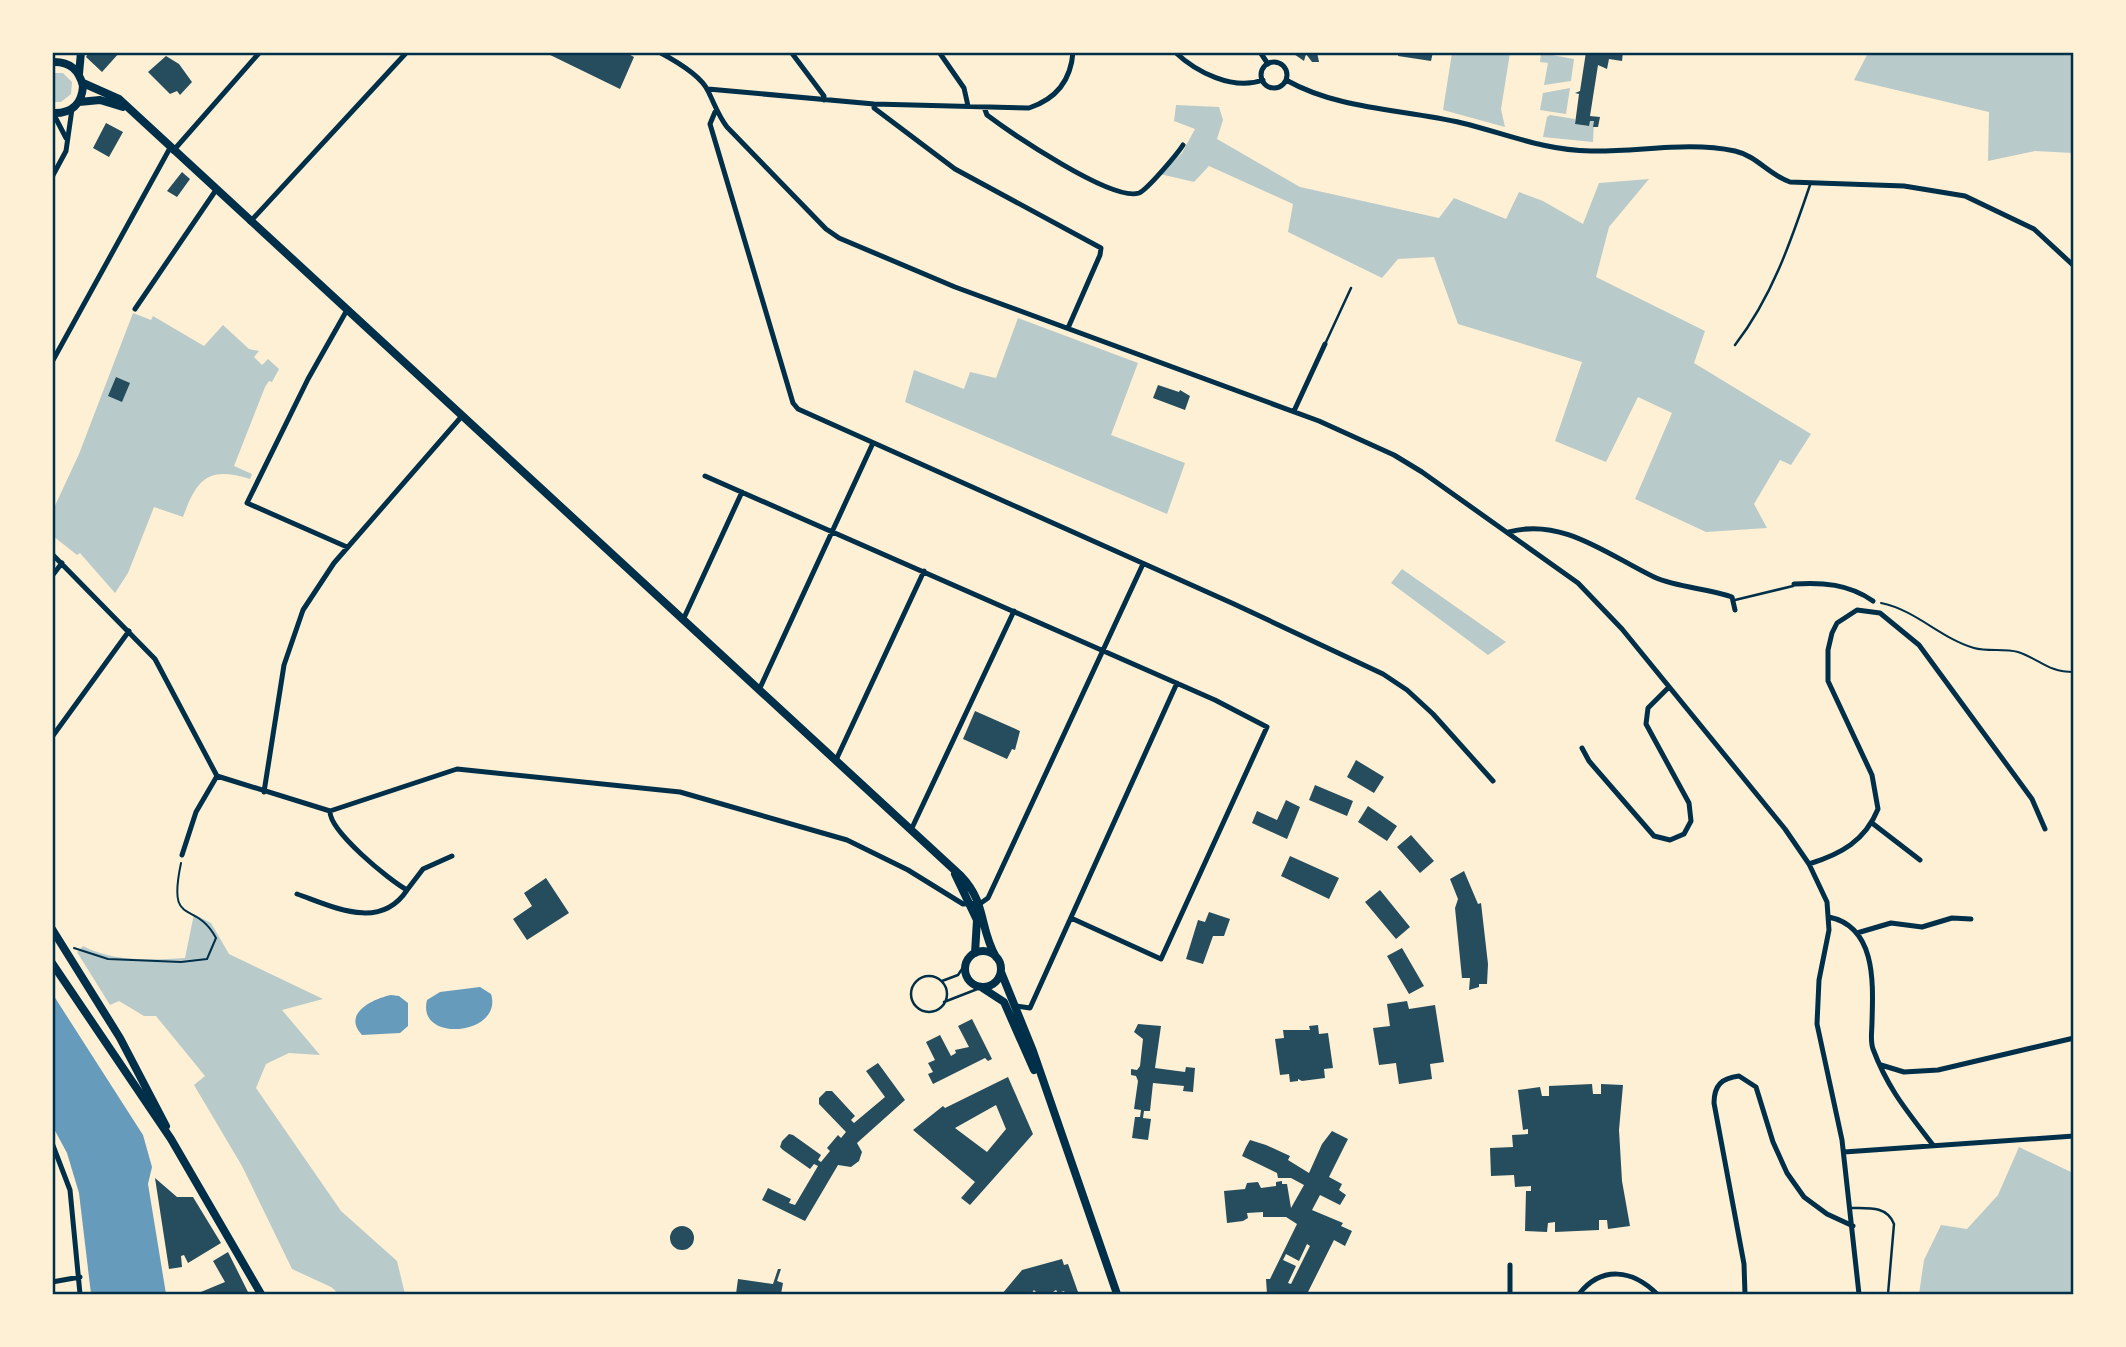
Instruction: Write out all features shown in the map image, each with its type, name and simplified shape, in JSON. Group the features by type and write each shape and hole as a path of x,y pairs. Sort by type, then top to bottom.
{"main road":[{"path":"56,62 79,52 79,74 83,83 75,105"},
{"path":"56,62 79,74"},
{"path":"83,83 114,95 972,887 987,939 1016,1006 1117,1294"},
{"path":"53,113 75,105 108,101 134,114"},
{"path":"976,904 978,928 975,953 966,963 968,980 1004,1002 1026,1056 1041,1081"},
{"path":"52,929 113,1025 171,1139 261,1294"},
{"path":"975,953 987,952 996,957"},
{"path":"52,963 171,1139"},
{"path":"981,987 992,985 1001,972"},
{"path":"104,1042 110,1038 113,1025"},
{"path":"114,1057 121,1052 120,1038"}],"street":[{"path":"53,358 172,149 260,52"},
{"path":"250,222 407,52"},
{"path":"659,52 708,89 874,104 1019,109 1041,104 1061,88 1072,66 1073,52"},
{"path":"791,52 824,96 824,100"},
{"path":"939,52 964,88 968,106"},
{"path":"1175,52 1204,74 1246,83 1263,80"},
{"path":"1260,52 1268,64 1283,66 1286,80"},
{"path":"1268,64 1262,73 1263,80 1272,88 1280,86 1286,80"},
{"path":"1286,80 1344,102 1461,122 1534,145 1591,151 1687,146 1734,151 1755,159 1778,178 1810,185 1904,186 1965,196 2034,229 2074,265"},
{"path":"708,89 715,112 758,162 825,229 839,238 955,287 1294,411 1394,455 1509,532 1578,583 1622,629 1785,829 1822,889 1829,917 1819,980 1817,1024 1844,1152 1859,1294"},
{"path":"874,104 874,108 955,169 1101,248 1068,328"},
{"path":"52,177 67,145 75,105"},
{"path":"984,107 987,115 1051,159 1117,190 1135,194 1147,188 1182,145"},
{"path":"715,112 710,124 793,403 798,410 1143,564 1397,682 1433,714 1493,781"},
{"path":"53,113 62,127 67,145"},
{"path":"135,309 216,190"},
{"path":"347,310 308,379 247,503 347,547"},
{"path":"1294,411 1325,344"},
{"path":"264,792 284,664 295,628 314,591 347,547 462,416"},
{"path":"759,690 873,443"},
{"path":"705,476 1177,683 1267,727 1161,959 1071,918"},
{"path":"683,620 742,492"},
{"path":"1509,532 1526,526 1565,534 1598,545 1656,578 1729,596 1735,600 1735,610"},
{"path":"52,554 155,659 217,776 330,811 457,769 680,792 847,840 908,870 950,898 976,904 988,898 1143,564"},
{"path":"52,576 62,563"},
{"path":"836,760 924,571"},
{"path":"1794,584 1841,586 1873,601"},
{"path":"1809,864 1846,850 1872,823 1878,808 1878,796 1872,775 1828,681 1832,634 1837,623 1857,610 1880,612 1919,645 2032,799 2045,829"},
{"path":"911,831 1014,611"},
{"path":"52,737 129,631"},
{"path":"1016,1006 1030,1008 1177,683"},
{"path":"1582,748 1589,761 1654,836 1670,840 1684,834 1691,821 1689,803 1646,724 1648,708 1668,688"},
{"path":"182,855 196,812 217,776"},
{"path":"330,811 336,828 392,882 407,890"},
{"path":"1872,823 1920,860"},
{"path":"297,894 345,910 375,914 393,907 424,869 452,856"},
{"path":"1829,917 1844,922 1857,933 1868,957 1873,983 1872,1046 1885,1082 1933,1145"},
{"path":"1857,933 1891,923 1922,927 1952,918 1971,919"},
{"path":"1881,1065 1904,1072 1938,1070 2074,1038"},
{"path":"1745,1294 1744,1264 1714,1103 1719,1084 1728,1077 1739,1076 1756,1087 1773,1142 1787,1173 1804,1197 1827,1214 1853,1226"},
{"path":"1844,1152 2074,1136"},
{"path":"52,1143 70,1190 80,1294"},
{"path":"1510,1265 1510,1294"},
{"path":"1579,1294 1588,1283 1606,1274 1616,1273 1627,1273 1645,1282 1657,1294"},
{"path":"52,1282 80,1278"}],"lane":[{"path":"1735,345 1767,296 1790,243 1810,185"},
{"path":"1325,344 1351,288"},
{"path":"1735,600 1794,584"},
{"path":"942,981 958,975 966,963"},
{"path":"936,977 946,988 944,1002 938,1010 927,1012 914,1005 912,988 920,978 936,977"},
{"path":"944,1002 981,987"},
{"path":"1852,1208 1883,1210 1891,1214 1894,1224 1888,1294"}],"path":[{"path":"1873,601 1912,613 1946,636 1974,648 2017,652 2055,672 2074,672"},
{"path":"64,948 77,948 108,959 208,959 216,938 209,925 184,912 177,904 175,889 182,855"}],"shaded area":[{"path":"1452,53 1510,53 1501,109 1505,127 1443,110"},
{"path":"1541,53 1574,59 1571,81 1544,85 1548,63 1540,62"},
{"path":"1868,53 2073,53 2073,153 2035,151 1988,161 1989,112 1854,80"},
{"path":"53,73 63,73 72,82 71,94 61,102 53,102"},
{"path":"1570,88 1566,114 1540,110 1543,93"},
{"path":"1176,105 1219,107 1223,120 1217,139 1300,187 1439,218 1454,198 1506,219 1519,192 1543,201 1583,224 1599,183 1649,179 1609,227 1596,277 1705,331 1694,363 1811,434 1791,465 1780,460 1754,504 1767,528 1706,532 1635,499 1672,413 1638,397 1606,462 1555,441 1582,362 1458,324 1434,257 1398,259 1382,278 1288,232 1293,204 1209,166 1194,182 1160,174 1182,153 1195,129 1174,121"},
{"path":"1550,115 1575,119 1575,124 1588,126 1590,121 1594,121 1593,142 1543,137 1547,117"},
{"path":"133,313 151,320 153,316 204,346 223,325 249,349 259,351 254,357 262,365 268,359 279,369 272,382 269,381 265,387 234,466 252,474 250,479 224,474 206,479 193,493 183,517 154,507 128,573 115,593 80,553 77,555 53,536 53,510 79,454"},
{"path":"1018,318 1138,363 1111,435 1185,463 1167,514 905,402 914,370 964,389 970,372 996,378"},
{"path":"1402,569 1506,642 1488,655 1391,583"},
{"path":"194,914 211,923 229,954 323,999 282,1010 320,1055 289,1053 266,1064 256,1088 341,1211 397,1261 405,1294 339,1294 331,1287 292,1269 242,1166 194,1085 205,1076 156,1016 144,1016 119,1001 110,1005 77,952 83,946 120,957 185,958"},
{"path":"2019,1147 2073,1173 2073,1294 1919,1294 1924,1260 1941,1225 1967,1229 1998,1195"}],"water":[{"path":"480,987 491,994 492,1008 485,1018 474,1026 446,1028 434,1023 427,1014 427,1000 440,992"},
{"path":"52,993 143,1135 152,1167 148,1184 166,1294 91,1294 79,1193 67,1153 53,1127"},
{"path":"391,995 399,996 408,1003 408,1026 400,1033 362,1035 355,1020 357,1014 368,1004"}],"building":[{"path":"89,52 120,52 102,72 86,57"},
{"path":"544,52 625,52 634,57 620,89"},
{"path":"1291,52 1317,52 1319,62 1312,62 1306,54 1304,61"},
{"path":"1399,52 1433,52 1431,61 1398,56"},
{"path":"1586,52 1623,52 1622,61 1609,59 1607,69 1598,65 1590,116 1600,117 1598,127 1593,127 1594,121 1590,121 1589,126 1575,124 1579,94 1575,93 1580,91"},
{"path":"166,56 179,64 192,82 180,95 177,91 170,94 148,72"},
{"path":"106,123 123,132 109,157 93,148"},
{"path":"182,172 190,179 177,197 167,191"},
{"path":"116,377 130,383 122,402 108,396"},
{"path":"1158,385 1179,392 1180,390 1190,396 1185,410 1153,398"},
{"path":"975,711 1020,731 1015,750 1012,749 1007,759 963,739"},
{"path":"1356,760 1384,777 1374,793 1347,777"},
{"path":"1315,785 1353,801 1347,816 1309,800"},
{"path":"1286,800 1300,807 1287,839 1252,823 1257,811 1277,820"},
{"path":"1368,806 1397,826 1387,841 1358,822"},
{"path":"1411,835 1434,861 1420,873 1397,847"},
{"path":"1290,856 1339,878 1329,899 1281,876"},
{"path":"1464,871 1478,904 1481,903 1488,964 1487,984 1479,984 1479,987 1469,990 1470,978 1462,978 1455,908 1458,899 1450,879"},
{"path":"546,878 569,913 527,940 513,919 532,906 524,893"},
{"path":"1380,890 1410,927 1396,939 1365,902"},
{"path":"1209,912 1230,919 1224,936 1213,936 1203,964 1186,959 1198,920 1205,922"},
{"path":"1402,948 1424,986 1409,994 1387,956"},
{"path":"1407,1001 1409,1009 1435,1005 1444,1062 1430,1064 1432,1079 1399,1084 1396,1063 1379,1065 1373,1028 1390,1026 1387,1004"},
{"path":"972,1019 992,1059 988,1061 985,1058 933,1084 928,1074 933,1072 928,1063 935,1060 926,1042 940,1035 951,1056 956,1053 955,1050 969,1047 958,1026"},
{"path":"1138,1024 1161,1026 1155,1068 1185,1072 1186,1067 1195,1068 1193,1092 1183,1091 1184,1086 1153,1083 1150,1111 1144,1111 1143,1118 1151,1119 1148,1140 1132,1138 1135,1117 1140,1117 1141,1110 1134,1109 1138,1081 1136,1076 1131,1075 1131,1069 1137,1070 1140,1066 1143,1039 1134,1032"},
{"path":"1318,1025 1319,1034 1328,1033 1333,1068 1324,1069 1325,1078 1290,1082 1289,1074 1280,1075 1275,1039 1284,1038 1283,1030 1310,1030 1309,1026"},
{"path":"878,1063 905,1100 857,1143 862,1152 859,1161 851,1167 838,1165 805,1221 762,1200 768,1188 791,1199 789,1203 795,1205 818,1166 814,1164 810,1169 780,1147 782,1141 789,1134 793,1135 821,1155 818,1160 821,1162 830,1151 827,1148 838,1135 841,1138 846,1132 819,1104 819,1098 826,1091 832,1091 855,1116 851,1120 854,1123 885,1097 866,1071"},
{"path":"1008,1077 1033,1134 970,1205 961,1198 975,1182 913,1130 943,1106 945,1108","holes":["996,1105 1006,1129 987,1152 955,1128"]},
{"path":"1592,1084 1593,1094 1601,1094 1601,1084 1623,1085 1619,1130 1622,1181 1630,1226 1608,1229 1607,1220 1599,1220 1599,1230 1555,1232 1555,1222 1548,1223 1547,1232 1525,1231 1526,1191 1531,1191 1531,1186 1515,1187 1514,1175 1491,1176 1490,1148 1513,1147 1512,1135 1528,1134 1528,1129 1523,1130 1518,1090 1540,1087 1542,1096 1549,1096 1549,1086"},
{"path":"1332,1131 1348,1139 1329,1177 1342,1184 1339,1190 1346,1195 1340,1205 1320,1195 1312,1210 1343,1223 1341,1226 1352,1231 1345,1246 1334,1240 1307,1294 1267,1294 1266,1279 1270,1279 1297,1224 1286,1217 1263,1217 1263,1212 1247,1213 1248,1218 1243,1221 1227,1223 1224,1191 1245,1189 1247,1183 1258,1182 1261,1188 1276,1186 1276,1182 1282,1181 1282,1184 1287,1184 1291,1208 1304,1185 1291,1178 1278,1178 1277,1173 1242,1156 1246,1147 1250,1140 1266,1145 1290,1156 1288,1160 1309,1173 1322,1144","holes":["1307,1244 1310,1246 1291,1284 1288,1283 1296,1266 1283,1260 1286,1254 1299,1261"]},
{"path":"155,1178 177,1197 193,1197 221,1243 188,1263 184,1255 181,1256 182,1267 169,1269"},
{"path":"682,1226 691,1229 694,1238 691,1247 682,1250 673,1247 670,1238 673,1229"},
{"path":"228,1252 249,1294 196,1294 225,1282 213,1261"},
{"path":"1062,1259 1064,1265 1068,1264 1078,1292 1066,1294 1056,1290 1050,1294 1038,1294 1034,1290 1031,1294 1002,1294 1022,1270"},
{"path":"778,1269 781,1269 777,1281 783,1283 781,1294 736,1294 738,1279 773,1284"}]}
